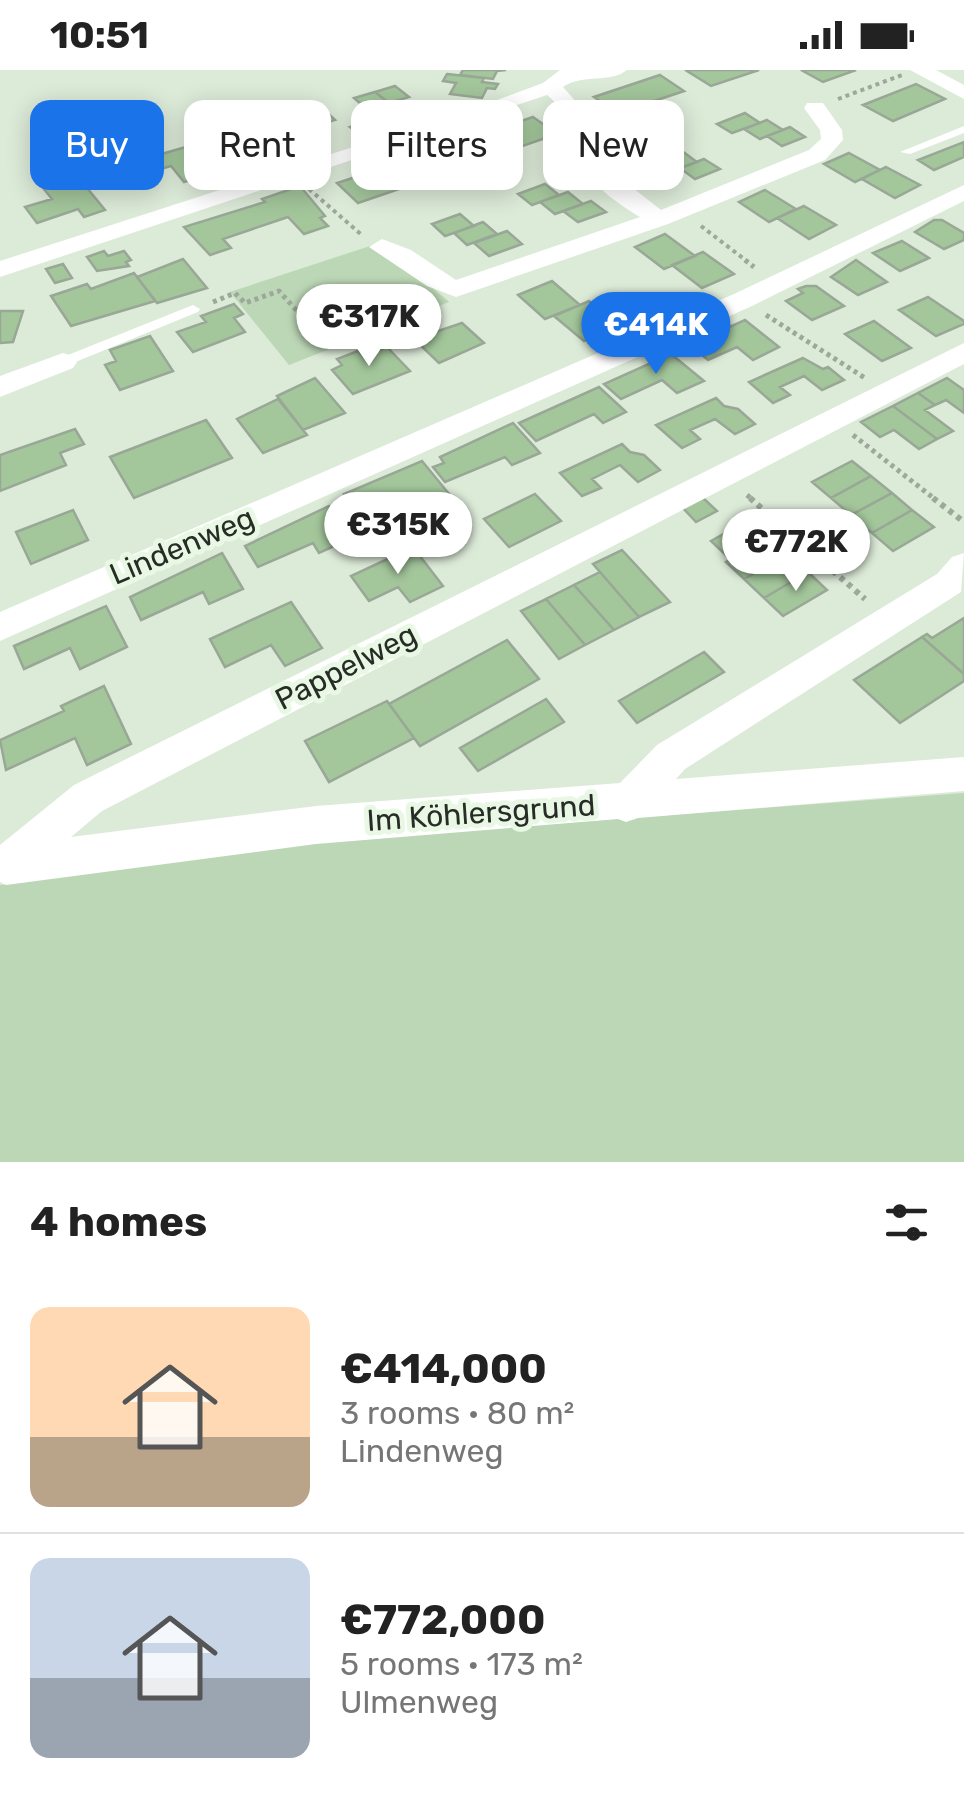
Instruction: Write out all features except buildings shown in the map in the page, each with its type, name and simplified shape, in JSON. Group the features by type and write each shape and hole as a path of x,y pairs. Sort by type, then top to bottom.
{"street":[{"path":"331,163 550,87 574,71 617,70"},
{"path":"920,70 959,86"},
{"path":"550,87 572,102 589,158 599,174 669,214"},
{"path":"382,247 403,252 439,285 456,289 669,214 826,148 832,140 830,130 815,108"},
{"path":"0,269 248,190"},
{"name":"Lindenweg","path":"0,627 743,300 964,192"},
{"name":"Pappelweg","path":"4,865 88,798 964,352"},
{"path":"0,388 63,362"},
{"path":"626,804 670,757 949,583 964,566"},
{"name":"Im Köhlersgrund","path":"4,865 316,825 626,804 964,774"}],"lane":[{"path":"906,152 964,129"},
{"path":"63,362 193,310"}],"path":[{"path":"815,108 898,77"},
{"path":"313,190 352,230 382,247"},
{"path":"669,214 777,284"},
{"path":"232,295 236,294 245,304 279,291 306,322 332,313 335,318 410,291 422,296 456,289"},
{"path":"743,300 888,392"},
{"path":"832,419 964,522"},
{"path":"724,474 889,621"}],"green space":[{"path":"373,245 398,257 449,302 289,365 230,292"},
{"path":"964,793 964,1162 0,1162 0,885 307,842"}]}
